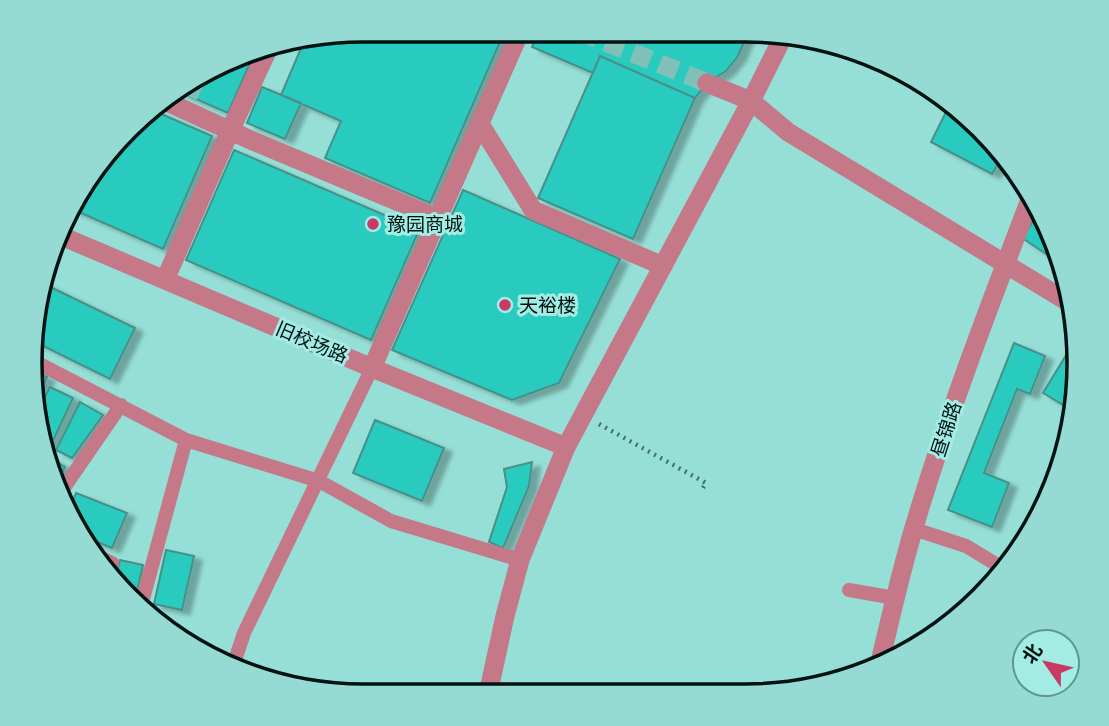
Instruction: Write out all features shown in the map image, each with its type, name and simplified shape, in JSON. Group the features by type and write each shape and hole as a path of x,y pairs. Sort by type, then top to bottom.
{"street":[{"path":"372,368 516,42"},
{"path":"490,684 520,560 566,447 779,44"},
{"path":"165,280 264,58"},
{"path":"707,83 751,101 788,132 1060,297"},
{"path":"177,101 185,102 230,131 438,218"},
{"path":"480,124 533,210 663,267"},
{"name":"昼锦路","path":"882,654 914,529 955,402 1027,208"},
{"name":"旧校场路","path":"67,238 566,447"}],"lane":[{"path":"42,365 186,440 319,481 391,522 520,560"},
{"path":"236,658 244,633 372,368"},
{"path":"66,485 121,405"},
{"path":"144,597 186,440"},
{"path":"914,529 966,546 996,564"},
{"path":"849,590 895,598"}],"path":[{"path":"583,416 706,482 701,491"}],"building":[{"path":"363,42 500,42 430,203 325,158 341,121 281,95 301,48"},
{"path":"534,42 744,42 738,56 726,71 707,83 695,98 600,56 593,73 532,47"},
{"path":"600,56 695,98 633,239 538,198"},
{"path":"250,62 228,113 187,95 221,75"},
{"path":"262,87 301,103 285,139 247,123"},
{"path":"946,112 973,136 998,164 992,174 931,142"},
{"path":"161,114 212,136 163,249 80,212 122,151"},
{"path":"234,150 419,230 371,340 186,260"},
{"name":"天裕楼","path":"463,190 620,259 559,383 512,400 392,350"},
{"path":"1034,220 1048,255 1022,238"},
{"path":"51,287 135,328 110,379 43,346"},
{"path":"1014,343 1045,356 1030,394 1017,389 984,473 1009,483 992,527 948,510"},
{"path":"1067,354 1064,405 1043,393"},
{"path":"50,387 73,398 52,443 48,426 44,398"},
{"path":"80,402 103,415 72,458 56,450"},
{"path":"375,420 444,448 422,501 353,473"},
{"path":"532,462 529,486 503,548 489,542 507,487 504,469"},
{"path":"76,493 127,513 112,548 96,542 73,501"},
{"path":"166,550 194,556 182,610 154,604"},
{"path":"120,560 143,565 137,591 122,575 118,570"}],"tunnel":[{"path":"606,42 707,83"}],"place":[{"name":"豫园商城","path":"373,224"},
{"name":"天裕楼","path":"505,305"}]}
